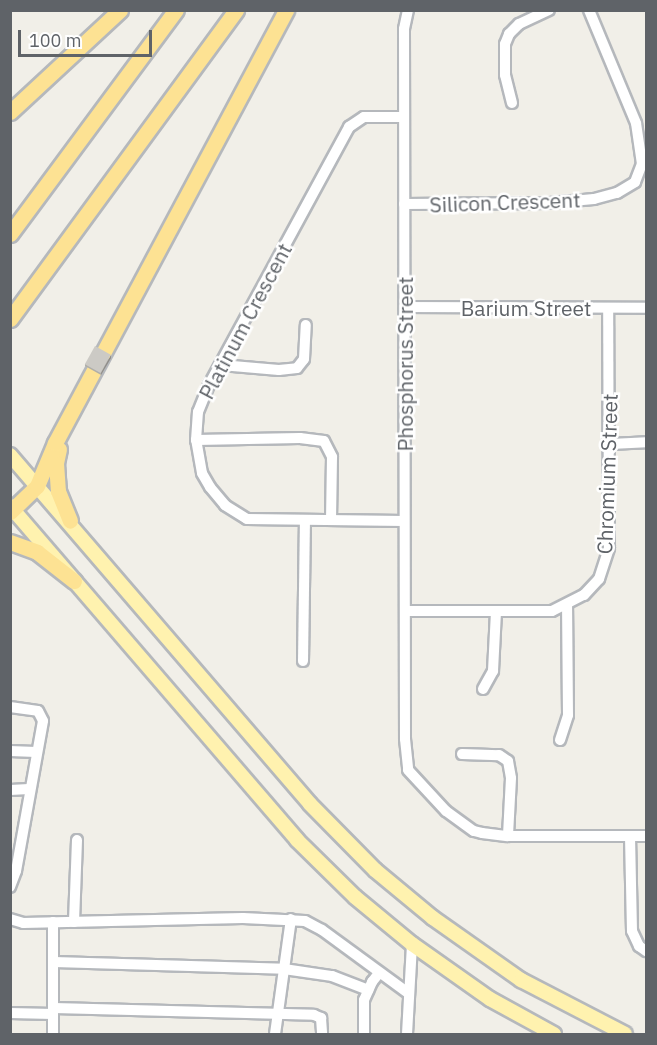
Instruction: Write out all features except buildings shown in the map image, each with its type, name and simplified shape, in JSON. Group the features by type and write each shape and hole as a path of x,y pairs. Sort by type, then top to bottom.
{"highway":[{"path":"10,112 120,10"},
{"path":"10,234 176,10"},
{"path":"10,319 236,10"},
{"path":"11,509 37,486 65,426 286,10"},
{"path":"65,426 56,476 58,491 70,521"},
{"path":"10,542 37,552 74,581"}],"main road":[{"path":"10,455 70,521 310,804 375,870 433,918 521,981 625,1035"},
{"path":"11,509 297,840 355,897 412,944 490,999 554,1035"}],"street":[{"path":"404,117 404,29 408,10"},
{"path":"512,103 505,75 505,44 509,34 519,24 549,10"},
{"name":"Silicon Crescent","path":"404,204 550,203 594,200 618,193 635,182 642,164 636,123 589,10"},
{"name":"Platinum Crescent","path":"404,117 364,117 349,127 209,385 198,412 196,440 202,473 225,505 237,515 247,519 305,522 404,521"},
{"name":"Phosphorus Street","path":"404,117 405,739 408,770 446,811 461,823 483,833 508,836 646,836"},
{"name":"Barium Street","path":"405,307 646,308"},
{"name":"Chromium Street","path":"405,611 552,611 567,606 584,595 599,579 609,549 611,444 609,309"},
{"path":"221,365 279,370 297,368 304,359 306,325"},
{"path":"196,440 300,438 324,441 332,457 331,520"},
{"path":"611,444 646,442"},
{"path":"303,661 305,522"},
{"path":"560,740 568,715 567,606"},
{"path":"483,689 493,671 496,611"},
{"path":"10,707 38,711 42,717 16,871 10,887"},
{"path":"10,751 36,752"},
{"path":"462,754 499,755 508,761 510,778 508,836"},
{"path":"10,790 29,789"},
{"path":"630,836 632,931 639,946 646,951"},
{"path":"74,922 78,840"},
{"path":"12,923 291,919 305,921 322,930 408,993"},
{"path":"275,1035 291,919"},
{"path":"52,922 53,1035"},
{"path":"407,1035 412,944"},
{"path":"54,962 284,969 332,975 368,990"},
{"path":"364,1035 363,1011 368,990 379,973"},
{"path":"10,1013 54,1011 314,1015 321,1018 322,1035"}]}
